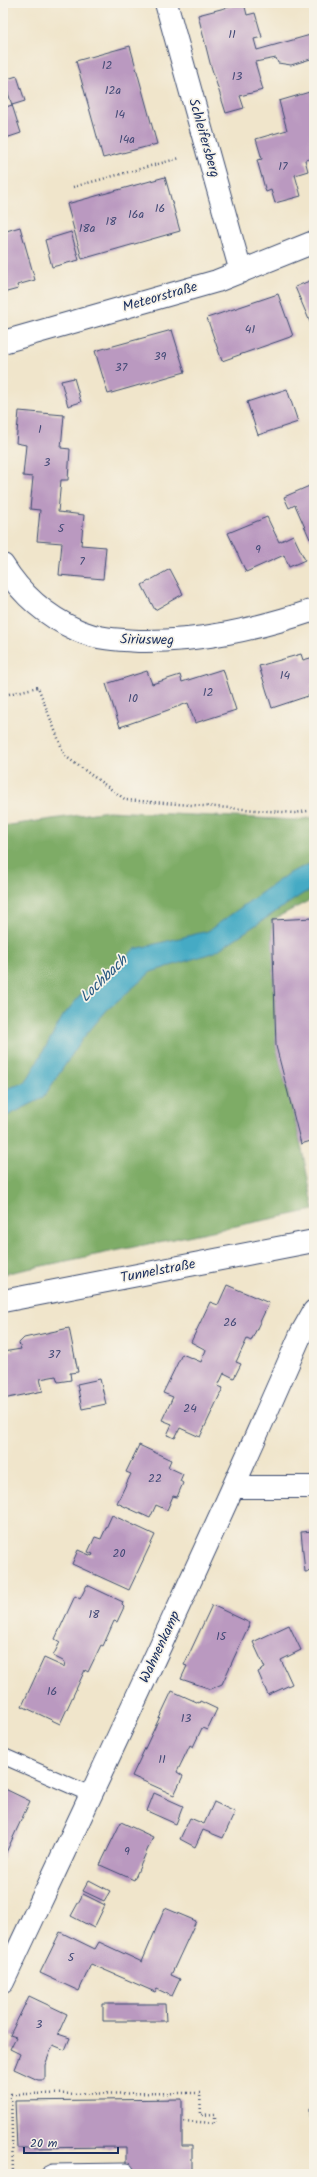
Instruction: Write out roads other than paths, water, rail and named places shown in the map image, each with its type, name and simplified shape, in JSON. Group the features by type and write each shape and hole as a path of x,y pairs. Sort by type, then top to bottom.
{"street":[{"name":"Schleifersberg","path":"166,3 241,272"},
{"name":"Meteorstraße","path":"3,342 241,272 314,242"},
{"name":"Siriusweg","path":"3,565 27,597 44,611 78,631 100,638 161,641 209,637 258,628 314,610"},
{"name":"Tunnelstraße","path":"3,1301 314,1241"},
{"name":"Wahnenkamp","path":"3,1982 92,1795 234,1487 301,1334 314,1311"},
{"path":"234,1487 314,1487"}],"lane":[{"path":"3,1756 92,1795"},
{"path":"49,2174 53,2172 126,2171"}],"water":[{"name":"Lochbach","path":"314,862 314,890 304,893 215,952 151,972 107,1010 83,1038 43,1098 3,1118 3,1090 26,1082 63,1016 80,996 135,949 208,931 289,873"}]}
